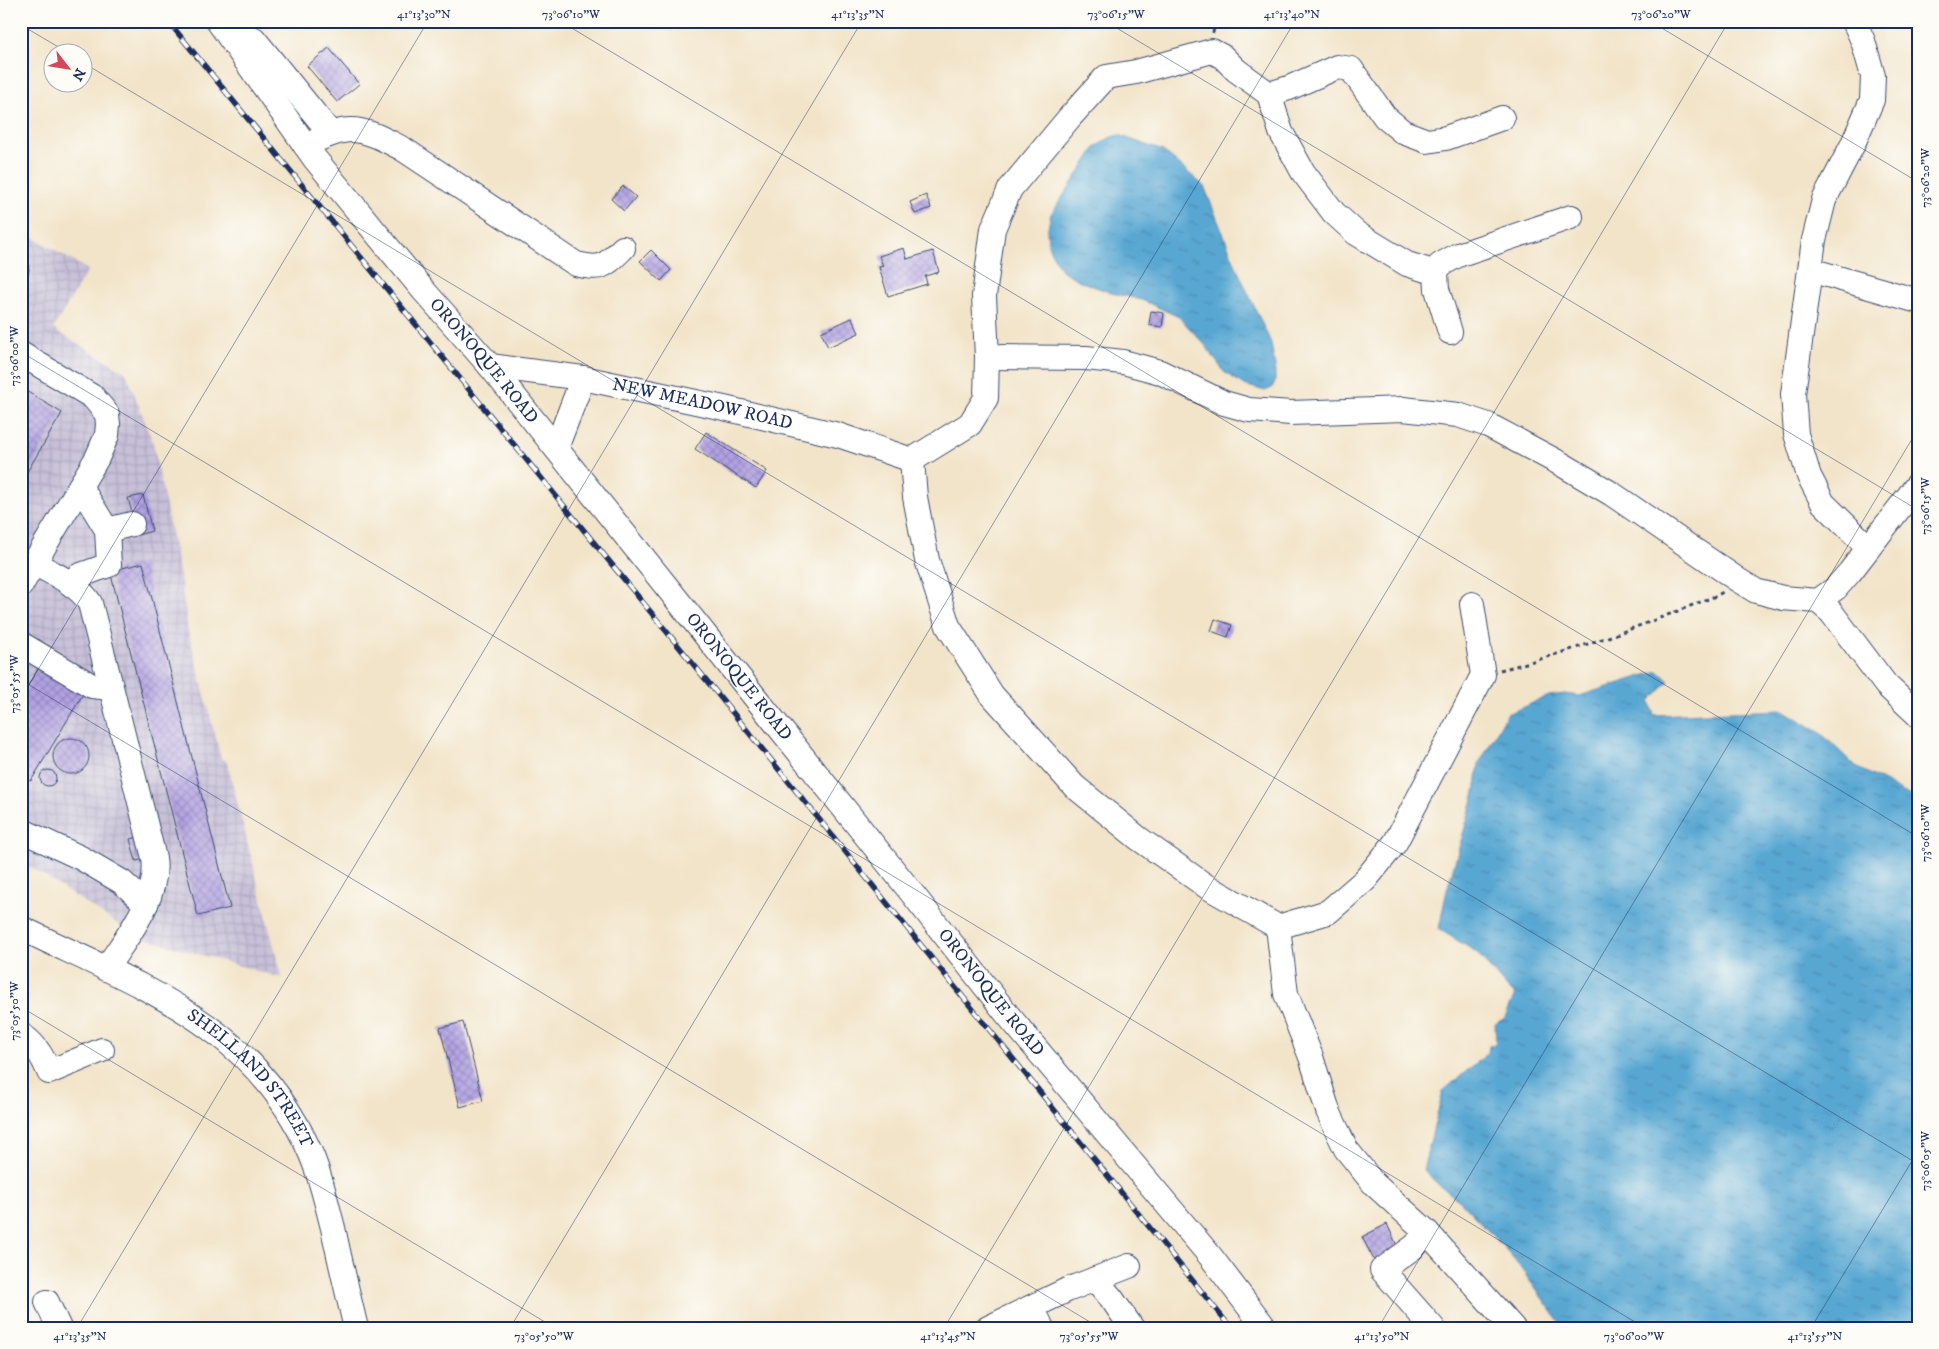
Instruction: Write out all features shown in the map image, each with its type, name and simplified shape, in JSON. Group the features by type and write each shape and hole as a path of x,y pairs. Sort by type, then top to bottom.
{"street":[{"path":"1854,21 1863,41 1872,76 1872,100 1852,146 1824,200 1814,240 1793,394 1796,434 1809,476 1823,503 1868,547"},
{"path":"224,30 244,34 254,39 331,134"},
{"name":"ORONOQUE ROAD","path":"224,30 306,145 424,291 490,366 1007,1014 1211,1258 1265,1328"},
{"path":"1436,273 1407,264 1356,233 1334,213 1303,172 1281,132 1269,94 1236,70 1223,57 1212,51 1136,72 1106,77 1070,117 1010,190 993,229 984,296 987,358 986,398 970,424 912,460 915,497 927,560 948,626 992,695 1074,786 1138,838 1206,886 1278,927 1328,912 1365,880 1395,842 1483,675 1472,604"},
{"path":"1269,94 1289,88 1337,67 1351,69 1385,117 1404,132 1427,141 1446,138 1502,118"},
{"path":"306,145 331,134 350,130 373,135 403,148 576,264 593,268 607,265 623,248"},
{"path":"1450,332 1437,289 1436,273 1440,264 1458,254 1571,217"},
{"path":"1810,270 1918,301"},
{"path":"21,354 93,397 107,414 107,435 103,446 21,585"},
{"path":"987,358 1086,358 1123,362 1160,372 1224,403 1249,410 1290,413 1403,409 1458,416 1488,425 1563,465 1619,499 1756,591 1783,598 1818,601 1831,612 1886,685 1918,715"},
{"name":"NEW MEADOW ROAD","path":"490,366 583,378 724,408 838,434 912,460"},
{"path":"556,448 583,378"},
{"path":"1818,601 1836,588 1850,572 1918,484"},
{"path":"72,585 78,576 109,565 107,530 80,486"},
{"path":"107,530 132,524"},
{"path":"34,563 72,585 81,592 90,604 154,858 154,883 146,904 106,969"},
{"path":"21,644 92,686 111,688"},
{"path":"21,830 81,858 114,877 146,904"},
{"path":"1278,927 1286,994 1311,1057 1328,1111 1346,1149 1374,1184 1427,1232 1513,1328"},
{"name":"SHELLAND STREET","path":"21,928 174,1003 216,1031 244,1055 267,1079 291,1114 311,1152 322,1185 356,1328"},
{"path":"21,1035 29,1039 43,1058 49,1072 102,1050"},
{"path":"1427,1232 1409,1250 1382,1270 1433,1328"},
{"path":"988,1328 1067,1290 1129,1266"},
{"path":"1095,1279 1112,1299 1132,1328"},
{"path":"47,1302 59,1328"},
{"path":"1032,1307 1042,1328"}],"path":[{"path":"1483,675 1632,629 1718,596 1738,580"}],"shaded area":[{"path":"21,230 88,270 53,329 126,372 153,443 180,576 188,630 221,758 227,762 282,978 136,936 35,870 21,863"}],"water":[{"path":"1119,135 1163,151 1204,186 1238,271 1271,343 1275,366 1275,381 1272,388 1265,391 1244,385 1224,372 1206,346 1179,317 1142,300 1112,293 1082,282 1061,270 1049,248 1047,232 1051,214 1097,146 1111,137"},
{"path":"1658,671 1669,681 1650,701 1654,715 1783,710 1821,733 1856,767 1918,800 1918,1328 1564,1328 1511,1255 1460,1201 1423,1170 1443,1091 1488,1053 1489,1046 1496,1043 1495,1024 1505,1018 1515,994 1508,989 1476,952 1439,929 1447,890 1475,792 1479,764 1507,714 1549,696 1565,694 1579,696"}],"building":[{"path":"329,48 359,84 337,102 307,66"},
{"path":"623,186 636,197 624,211 611,199"},
{"path":"926,195 931,208 915,214 910,202"},
{"path":"904,248 907,259 933,251 939,272 925,276 927,284 888,296 879,267 883,266 879,256"},
{"path":"651,250 671,270 661,281 640,261"},
{"path":"21,251 27,258 29,270 26,282 21,288"},
{"path":"1151,311 1164,313 1162,327 1149,325"},
{"path":"852,318 859,333 828,347 821,332"},
{"path":"21,388 62,413 21,482"},
{"path":"706,432 767,471 756,488 695,449"},
{"path":"143,495 152,531 138,535 128,498"},
{"path":"143,563 230,908 198,916 110,571"},
{"path":"1215,619 1232,625 1228,637 1211,631"},
{"path":"39,667 83,694 31,781 21,775 21,697"},
{"path":"71,738 84,743 89,756 84,769 71,774 58,769 53,756 58,743"},
{"path":"45,770 51,770 56,775 54,784 45,786 40,781 40,775"},
{"path":"139,837 144,859 136,861 130,839"},
{"path":"463,1022 483,1101 460,1107 440,1028"},
{"path":"1387,1224 1398,1248 1374,1260 1362,1237"}],"railway":[{"path":"168,21 716,692 1231,1328"}]}
